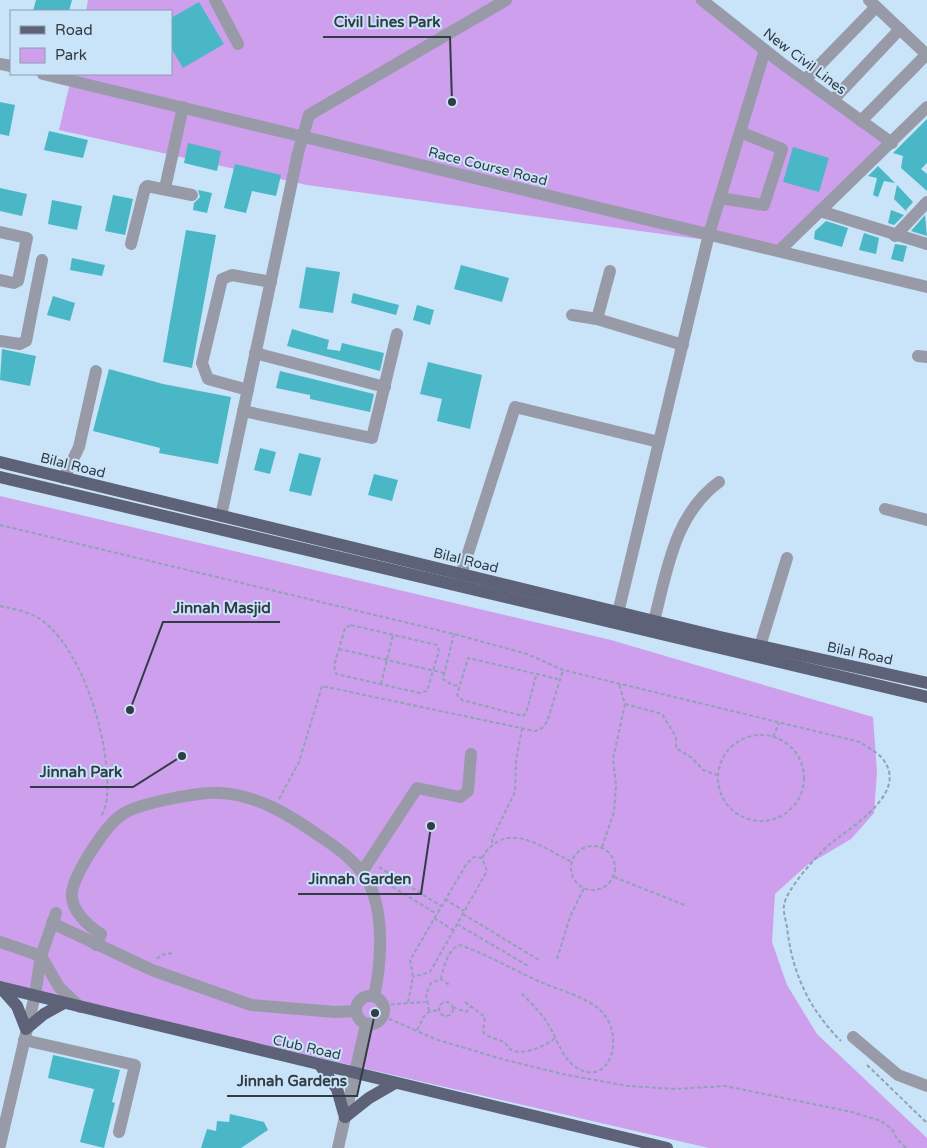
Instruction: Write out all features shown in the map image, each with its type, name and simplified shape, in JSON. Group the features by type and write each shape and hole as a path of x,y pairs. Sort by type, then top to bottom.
{"main road":[{"name":"Bilal Road","path":"0,462 618,613 760,646 926,680"},
{"name":"Bilal Road","path":"0,477 927,697"},
{"name":"Club Road","path":"0,987 642,1144 666,1148"},
{"path":"0,987 17,1006 25,1035"},
{"path":"25,1035 44,1014 64,1003"},
{"path":"320,1065 337,1089 345,1117 369,1098 395,1083"}],"street":[{"path":"215,0 238,44"},
{"path":"220,516 270,282 309,115 506,0"},
{"name":"New Civil Lines","path":"702,0 765,50 892,143"},
{"path":"805,80 873,4 927,55 861,121"},
{"path":"833,100 900,29"},
{"path":"618,613 709,234 765,50"},
{"name":"Race Course Road","path":"47,75 927,287"},
{"path":"779,251 927,107"},
{"path":"165,188 183,108"},
{"path":"720,198 764,206 782,149 740,132"},
{"path":"131,244 145,188 151,186 165,188 192,195"},
{"path":"896,236 927,202"},
{"path":"820,211 927,244"},
{"path":"0,232 28,238 18,281 14,283 0,280"},
{"path":"0,340 20,344 26,341 42,260"},
{"path":"597,319 610,271"},
{"path":"248,390 208,379 202,363 222,279 232,275 270,282"},
{"path":"572,315 597,319 683,345"},
{"path":"243,412 372,438 397,334"},
{"path":"256,353 385,387"},
{"path":"64,478 79,447 96,371"},
{"path":"461,575 515,408 659,442"},
{"path":"654,621 678,534 695,503 719,482"},
{"path":"885,509 927,520"},
{"path":"760,646 787,558"},
{"path":"362,872 417,788 460,796 465,795 468,791 471,754"},
{"path":"96,945 101,934 78,913 72,893 78,878 102,836 123,814 194,794 221,793 239,795 283,810 330,843 362,872 372,891 378,913 380,1006 374,1024 366,1024 361,1021 356,1011 361,999 380,1006"},
{"path":"0,1144 35,995 41,956 54,918 96,945 152,970 251,1005 335,1012 356,1011"},
{"path":"0,942 41,956 59,987 80,1007"},
{"path":"338,1148 366,1024"},
{"path":"25,1035 135,1065 119,1132"},
{"path":"850,1041 898,1075 927,1086"}],"path":[{"path":"0,525 454,634 527,654 563,670 860,742 882,758 888,771 884,797 857,825 828,846 794,884 784,904 790,953 802,990 850,1041"},
{"path":"0,606 29,614 40,620 57,635 71,657 92,699 105,748 108,798 100,821 102,836"},
{"path":"347,626 393,635 437,645 439,651 434,671 428,689 423,693 338,675 334,670 347,626"},
{"path":"454,634 444,674 444,682 459,686"},
{"path":"380,684 393,635"},
{"path":"339,649 444,674"},
{"path":"536,676 526,713 519,716 460,699 457,695 468,658 536,676 558,679"},
{"path":"274,807 299,762 322,686 535,731 545,726 558,679 563,670"},
{"path":"602,848 614,812 616,786 613,760 626,704 619,684"},
{"path":"626,704 662,714 676,737 676,748 692,758 703,770 718,775"},
{"path":"773,737 779,723"},
{"path":"482,858 492,843 492,839 515,792 516,760 522,729"},
{"path":"765,735 773,737 794,750 804,773 803,790 789,811 766,821 741,817 723,799 718,775 723,759 733,746 748,737 765,735"},
{"path":"492,843 508,837 518,837 572,862"},
{"path":"594,846 602,848 609,852 614,861 614,877 604,888 594,890 584,888 573,878 572,862 583,849 594,846"},
{"path":"408,1002 413,978 410,960 466,863 474,857 482,858"},
{"path":"413,978 430,972 464,913 488,870 482,858"},
{"path":"369,860 441,906"},
{"path":"614,877 687,906"},
{"path":"380,879 437,914"},
{"path":"557,959 570,917 584,888"},
{"path":"445,899 539,960"},
{"path":"434,918 453,930"},
{"path":"457,924 530,968"},
{"path":"441,980 443,969 455,947 460,944 477,950 536,980 590,1003 601,1011 614,1031 615,1044 611,1057 605,1065 595,1071 584,1072 571,1063 547,1022 520,992"},
{"path":"152,970 161,955 172,952"},
{"path":"429,1011 426,1002 428,987 434,981 441,980 451,986"},
{"path":"438,1010 440,1004 446,1001 453,1008 466,1012 472,1006"},
{"path":"380,1006 408,1002 426,1002"},
{"path":"465,1002 485,1017 483,1032 487,1037 505,1043 510,1049 516,1051 544,1047 556,1038"},
{"path":"380,1006 417,1030 435,1039 505,1060 567,1075 628,1086 675,1089 725,1086 852,1112 881,1121 892,1128 897,1139 906,1148"},
{"path":"438,1010 442,1015 448,1015 453,1008"},
{"path":"417,1030 424,1014 429,1011 438,1010"},
{"path":"860,1060 927,1122"}],"green space":[{"path":"88,0 708,0 892,143 779,250 307,185 59,130 72,75 172,75 172,10 86,10"},
{"path":"0,496 611,640 873,717 877,772 874,813 851,839 807,865 775,894 772,942 787,985 817,1034 927,1138 927,1148 709,1148 0,984"}],"building":[{"path":"36,0 72,0 69,10 33,10"},
{"path":"199,2 224,44 183,68 172,50 172,17"},
{"path":"0,102 15,105 9,136 0,134"},
{"path":"927,119 927,163 921,169 927,174 927,191 901,168 903,156 893,153"},
{"path":"49,131 88,140 83,158 44,150"},
{"path":"188,143 221,151 217,171 184,163"},
{"path":"793,147 829,158 819,192 783,182"},
{"path":"235,164 281,175 276,196 252,191 246,213 224,208"},
{"path":"878,166 895,183 884,181 878,197 873,195 877,178 868,176"},
{"path":"897,185 913,202 906,210 907,212 894,199"},
{"path":"0,188 27,194 22,216 0,211"},
{"path":"198,190 212,193 207,213 193,210 194,203 200,197"},
{"path":"113,195 133,199 125,235 105,231"},
{"path":"52,200 82,206 77,230 48,224"},
{"path":"891,210 904,215 894,225 888,223"},
{"path":"925,215 927,236 911,231"},
{"path":"826,221 848,228 842,247 814,239 815,231"},
{"path":"186,230 216,235 192,368 163,362"},
{"path":"864,233 879,238 876,254 859,250"},
{"path":"895,244 907,246 903,262 891,259"},
{"path":"72,258 105,265 102,276 70,270"},
{"path":"461,265 509,278 502,302 454,289"},
{"path":"306,267 340,272 333,313 299,308"},
{"path":"353,293 399,305 396,315 351,303"},
{"path":"53,296 75,303 70,321 47,315"},
{"path":"417,305 434,310 430,325 413,320"},
{"path":"292,329 329,340 327,349 340,351 342,343 384,353 380,371 287,346"},
{"path":"2,349 36,356 30,386 0,380"},
{"path":"428,362 482,375 470,429 437,421 442,399 420,394"},
{"path":"109,369 163,384 231,397 218,464 159,453 160,448 93,431"},
{"path":"280,371 374,394 370,412 310,399 310,395 276,388"},
{"path":"260,448 276,452 270,474 254,470"},
{"path":"299,453 321,458 311,496 289,491"},
{"path":"374,474 398,480 392,501 368,495"},
{"path":"53,1055 120,1070 112,1102 115,1103 104,1148 80,1142 94,1089 48,1078"},
{"path":"230,1114 264,1122 268,1130 241,1148 201,1148 207,1129 216,1131 217,1121 229,1122"}],"place":[{"name":"Civil Lines Park","path":"452,102"},
{"name":"Jinnah Masjid","path":"130,710"},
{"name":"Jinnah Park","path":"182,756"},
{"name":"Jinnah Garden","path":"431,826"},
{"name":"Jinnah Gardens","path":"375,1013"}]}
